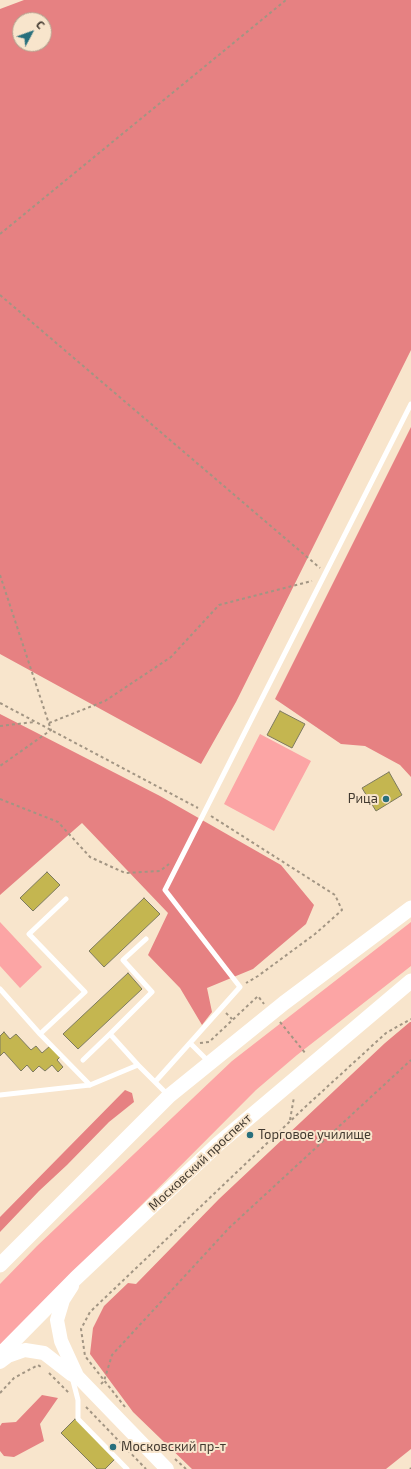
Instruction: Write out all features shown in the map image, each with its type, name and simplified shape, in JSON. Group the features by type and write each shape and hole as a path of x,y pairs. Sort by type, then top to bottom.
{"main road":[{"path":"0,1266 169,1096 284,1003 411,908"},
{"name":"Московский проспект","path":"0,1355 76,1278 218,1144 411,981"},
{"path":"75,1376 61,1341 57,1320 63,1300 76,1278"},
{"path":"0,1362 8,1356 25,1350 44,1353 75,1376 171,1464"}],"lane":[{"path":"155,1082 191,1044 240,987 165,890 411,404"},
{"path":"40,1034 84,992 30,934 66,899"},
{"path":"83,1060 152,992 123,960 146,939"},
{"path":"0,989 40,1034 90,1085"},
{"path":"110,1034 169,1096"},
{"path":"191,1044 210,1062"},
{"path":"0,1095 90,1085 138,1065"},
{"path":"75,1376 78,1400 78,1419 128,1469"}],"path":[{"path":"0,234 286,0"},
{"path":"0,295 326,572"},
{"path":"0,575 51,730"},
{"path":"49,724 105,701 170,656 219,605 322,579"},
{"path":"0,703 204,811 335,895 342,910 315,934 258,976 240,987"},
{"path":"0,726 35,722"},
{"path":"0,766 51,730"},
{"path":"0,800 58,822 90,857 125,873 160,871 184,852"},
{"path":"191,1044 209,1042 258,996 267,1008"},
{"path":"126,1408 85,1356 81,1329 90,1312 290,1121 386,1033 411,1019"},
{"path":"277,1020 306,1054"},
{"path":"104,1381 112,1355 229,1228 411,1060"},
{"path":"290,1121 295,1094"},
{"path":"0,1393 14,1378 38,1365 43,1369"},
{"path":"48,1372 63,1388"},
{"path":"171,1464 186,1469"}],"shaded area":[{"path":"24,0 411,0 411,350 236,702 201,764 0,654 0,9"},
{"path":"411,427 411,777 400,765 365,746 341,744 275,699"},
{"path":"0,714 160,796 281,865 314,905 306,924 253,969 207,988 212,1012 202,1025 180,988 148,955 168,913 82,823 0,895"},
{"path":"260,734 311,761 274,831 224,804"},
{"path":"0,922 42,967 20,988 0,966"},
{"path":"411,922 411,966 297,1055 256,1090 0,1347 0,1284 37,1246 232,1061"},
{"path":"410,1022 411,1449 386,1469 192,1469 133,1412 90,1354 93,1328 104,1306 128,1283 136,1284 219,1199 385,1043"},
{"path":"125,1090 132,1093 134,1102 109,1122 0,1232 0,1217"},
{"path":"42,1395 58,1398 40,1424 44,1441 14,1457 4,1456 0,1451 0,1426 2,1423 16,1422"}],"building":[{"path":"280,711 305,724 292,748 267,735"},
{"path":"389,772 402,795 376,811 362,788"},
{"path":"47,872 60,885 33,911 20,898"},
{"path":"144,898 160,914 104,967 89,951"},
{"path":"128,973 142,989 78,1049 63,1034"},
{"path":"4,1032 10,1039 16,1034 31,1050 36,1046 42,1053 50,1046 60,1057 57,1060 63,1067 58,1072 52,1065 45,1071 39,1066 33,1072 27,1065 21,1071 4,1052 0,1056 0,1036"},
{"path":"75,1419 115,1459 105,1469 97,1469 61,1433"}],"place":[{"name":"Рица","path":"386,799"},
{"name":"Торговое училище","path":"250,1135"},
{"name":"Московский пр-т","path":"113,1447"}]}
